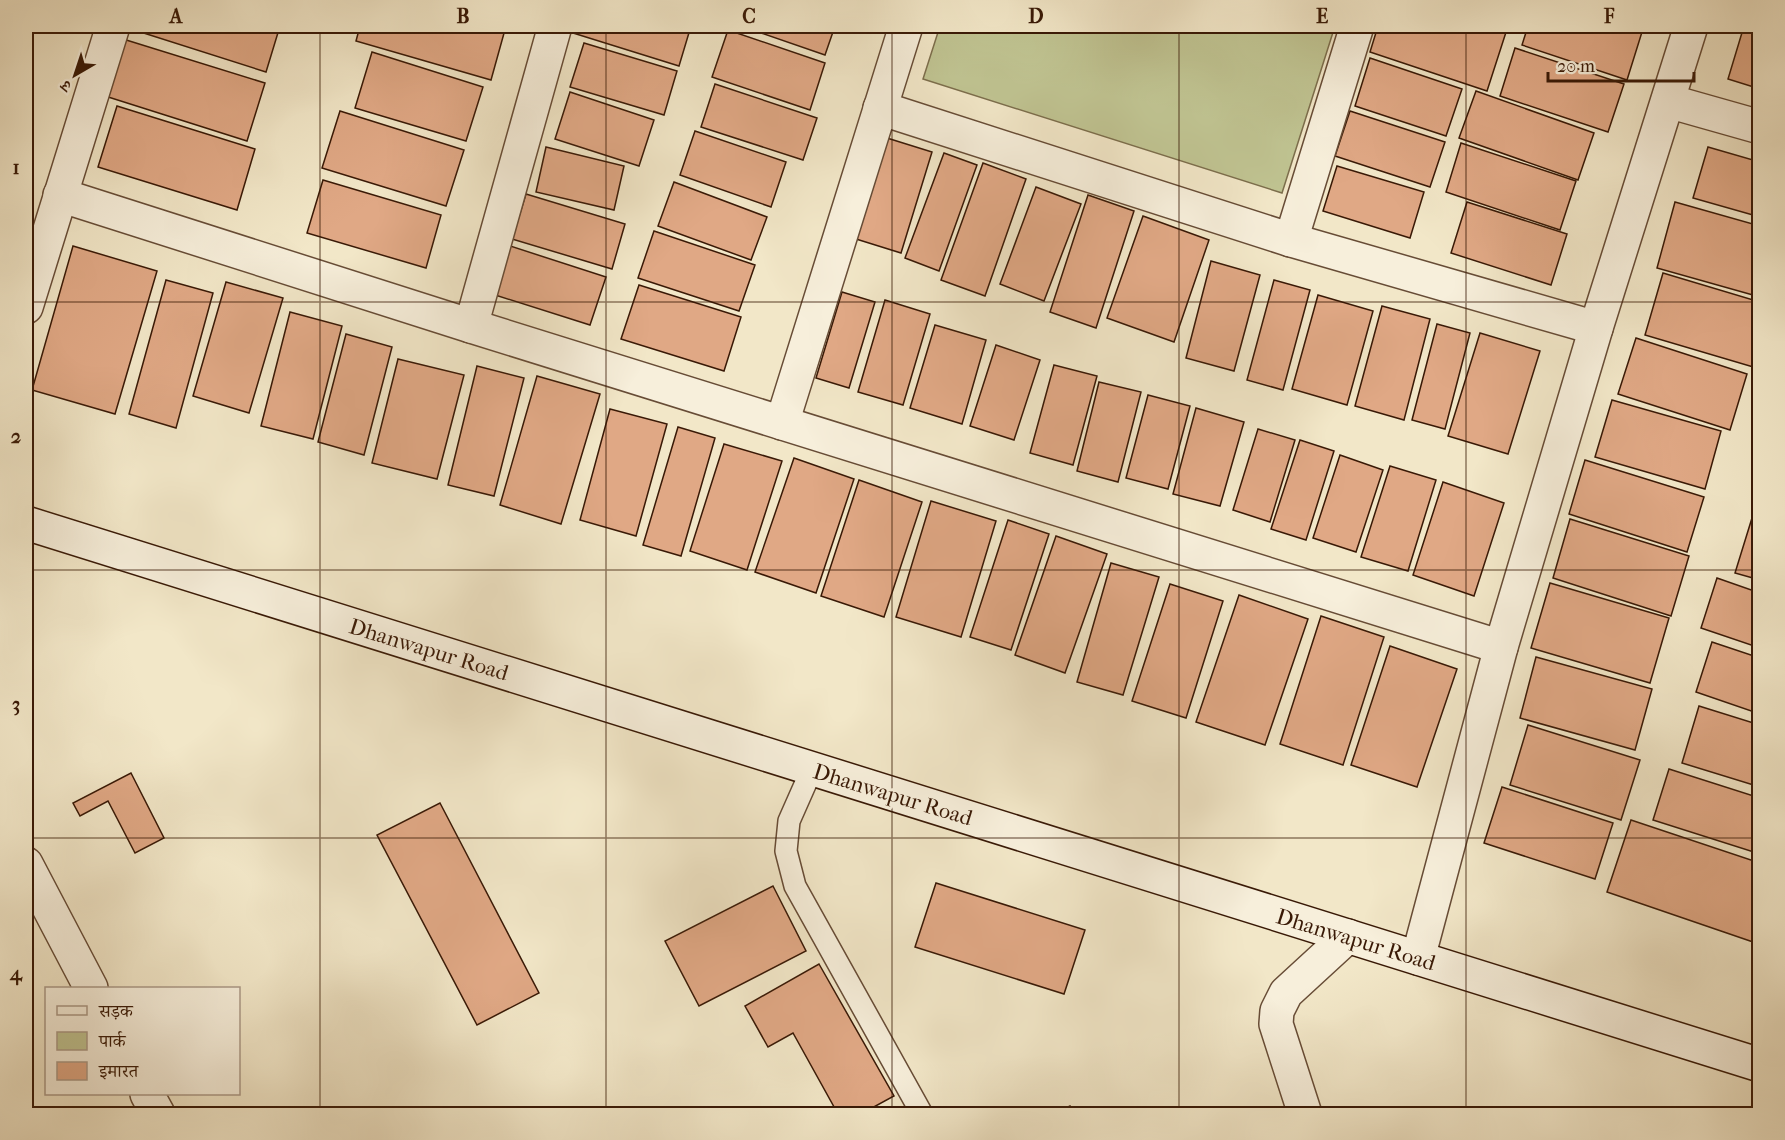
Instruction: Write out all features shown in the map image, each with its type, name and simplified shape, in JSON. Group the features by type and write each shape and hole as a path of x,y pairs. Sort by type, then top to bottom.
{"street":[{"path":"26,307 113,26"},
{"path":"471,326 555,26"},
{"path":"782,423 906,26"},
{"path":"1291,240 1357,26"},
{"path":"1418,958 1500,647 1596,328 1691,26"},
{"path":"1668,101 1760,127"},
{"path":"880,108 1291,240 1596,328"},
{"path":"60,195 471,326 1500,647"},
{"name":"Dhanwapur Road","path":"26,523 1760,1065"},
{"path":"26,864 90,987"},
{"path":"1305,1114 1276,1024 1277,1011 1286,993 1348,936"},
{"path":"148,1095 158,1114"}],"lane":[{"path":"813,769 789,821 786,851 795,886 922,1114"}],"green space":[{"path":"940,26 1335,26 1282,193 923,79"}],"building":[{"path":"132,26 280,26 266,72 131,29"},
{"path":"360,26 506,26 491,80 356,41"},
{"path":"575,26 691,26 679,66 573,33"},
{"path":"741,26 835,26 825,55"},
{"path":"1378,26 1508,26 1487,91 1370,52"},
{"path":"1528,26 1624,26 1642,32 1627,80 1522,45"},
{"path":"1744,26 1760,26 1760,89 1728,79"},
{"path":"728,30 825,63 810,110 712,77"},
{"path":"123,39 265,83 247,141 105,96"},
{"path":"584,43 677,71 664,115 570,87"},
{"path":"1515,48 1624,84 1608,132 1500,96"},
{"path":"372,52 483,87 466,141 355,108"},
{"path":"1370,58 1462,89 1446,136 1355,106"},
{"path":"715,84 817,118 803,160 701,127"},
{"path":"1476,91 1594,133 1578,180 1459,138"},
{"path":"570,92 654,120 639,166 555,139"},
{"path":"117,106 255,149 237,210 98,167"},
{"path":"340,111 464,150 446,206 322,168"},
{"path":"1350,111 1445,142 1430,187 1335,156"},
{"path":"695,131 786,162 771,207 680,175"},
{"path":"887,138 932,152 901,253 856,239"},
{"path":"1461,143 1576,181 1560,230 1446,192"},
{"path":"546,147 624,166 614,210 536,192"},
{"path":"1708,147 1760,162 1760,217 1693,198"},
{"path":"944,153 977,165 939,271 905,258"},
{"path":"983,163 1026,179 985,296 941,280"},
{"path":"1337,166 1424,192 1410,238 1323,211"},
{"path":"323,180 441,215 426,268 307,233"},
{"path":"674,182 767,217 751,260 658,226"},
{"path":"1036,187 1081,204 1044,301 1000,284"},
{"path":"526,194 625,224 612,269 512,239"},
{"path":"1088,195 1134,211 1096,328 1050,312"},
{"path":"1467,202 1567,234 1551,285 1451,253"},
{"path":"1675,202 1760,226 1760,297 1657,268"},
{"path":"1143,216 1209,240 1174,342 1107,318"},
{"path":"654,231 755,265 739,311 638,278"},
{"path":"507,245 606,277 590,325 492,294"},
{"path":"73,246 157,271 115,414 32,390"},
{"path":"1211,261 1260,275 1234,371 1186,358"},
{"path":"1663,273 1760,302 1760,369 1645,335"},
{"path":"166,280 213,293 176,428 129,414"},
{"path":"1274,280 1310,290 1283,390 1247,380"},
{"path":"226,282 283,298 249,413 193,396"},
{"path":"639,285 741,317 724,371 621,339"},
{"path":"842,292 875,302 849,388 816,378"},
{"path":"1318,295 1373,311 1347,405 1292,389"},
{"path":"885,300 930,314 903,405 858,392"},
{"path":"1382,306 1430,319 1404,420 1355,406"},
{"path":"290,312 342,326 313,439 261,426"},
{"path":"1437,324 1470,333 1445,429 1412,420"},
{"path":"935,325 986,340 962,424 910,408"},
{"path":"1480,333 1540,351 1508,454 1448,436"},
{"path":"346,334 392,347 364,455 318,442"},
{"path":"1636,338 1747,374 1730,430 1618,394"},
{"path":"996,345 1040,360 1014,440 970,426"},
{"path":"398,359 464,375 437,479 372,463"},
{"path":"1054,365 1097,376 1073,465 1030,453"},
{"path":"477,366 524,378 494,496 448,485"},
{"path":"537,376 600,394 561,524 500,505"},
{"path":"1099,382 1141,392 1118,482 1077,471"},
{"path":"1148,395 1190,406 1168,489 1126,478"},
{"path":"1612,400 1721,431 1705,489 1595,457"},
{"path":"1196,408 1244,422 1220,506 1173,494"},
{"path":"610,409 667,424 636,536 580,520"},
{"path":"678,427 715,438 681,556 643,545"},
{"path":"1258,429 1295,440 1270,522 1233,510"},
{"path":"1300,440 1334,451 1306,540 1271,529"},
{"path":"724,444 782,461 747,570 690,551"},
{"path":"1340,455 1383,470 1356,552 1313,538"},
{"path":"794,458 854,479 816,593 755,572"},
{"path":"1585,460 1704,497 1687,552 1569,514"},
{"path":"1390,466 1436,480 1408,571 1361,557"},
{"path":"859,480 922,502 884,617 821,596"},
{"path":"1443,482 1504,503 1474,596 1413,575"},
{"path":"931,501 996,521 961,637 896,617"},
{"path":"1752,518 1760,520 1760,580 1735,573"},
{"path":"1570,519 1689,556 1671,616 1553,578"},
{"path":"1008,520 1049,534 1011,650 970,637"},
{"path":"1056,536 1107,554 1065,673 1015,655"},
{"path":"1111,563 1159,577 1123,695 1077,682"},
{"path":"1717,578 1760,593 1760,648 1701,628"},
{"path":"1550,583 1669,618 1650,683 1531,648"},
{"path":"1170,584 1223,601 1186,718 1132,701"},
{"path":"1239,595 1308,619 1265,745 1196,722"},
{"path":"1321,616 1384,637 1343,765 1280,744"},
{"path":"1712,642 1760,658 1760,714 1696,692"},
{"path":"1390,646 1457,669 1417,787 1351,765"},
{"path":"1536,657 1652,689 1635,750 1520,718"},
{"path":"1699,706 1760,725 1760,787 1682,763"},
{"path":"1528,725 1640,760 1621,820 1510,785"},
{"path":"1669,769 1760,798 1760,854 1653,820"},
{"path":"131,773 164,838 135,853 108,801 80,816 73,803"},
{"path":"1502,787 1613,823 1595,879 1484,843"},
{"path":"440,803 539,993 477,1025 377,835"},
{"path":"1631,820 1760,863 1760,932 1756,943 1607,892"},
{"path":"936,883 1085,930 1064,994 915,947"},
{"path":"773,886 806,951 699,1006 665,941"},
{"path":"819,964 894,1096 861,1114 838,1114 793,1033 768,1047 745,1006"},
{"path":"1070,1106 1075,1114 1053,1114"}]}
